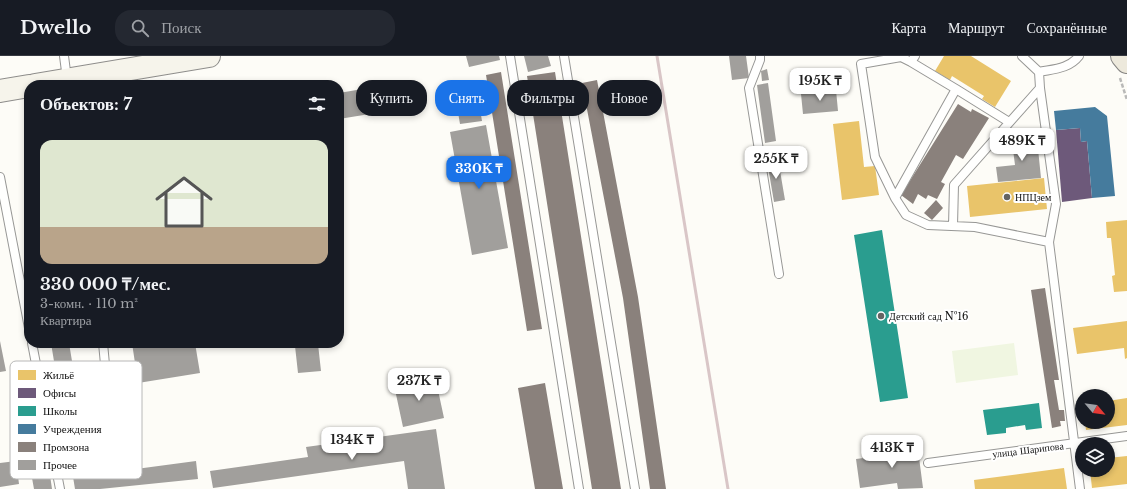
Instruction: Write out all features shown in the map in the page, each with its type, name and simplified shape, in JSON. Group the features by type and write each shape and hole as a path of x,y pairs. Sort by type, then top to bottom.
{"main road":[{"path":"78,80 209,56"},
{"path":"1122,56 1127,62"},
{"path":"0,91 24,87"}],"lane":[{"path":"64,56 73,80"},
{"path":"510,56 579,489"},
{"path":"564,56 635,489"},
{"path":"760,56 760,60 749,88 779,274"},
{"path":"1022,56 1039,72 1056,204 1049,242 1080,489"},
{"path":"1039,72 1063,68 1074,61 1078,56"},
{"path":"1010,122 956,90 913,59 901,57 861,64 875,157 895,198 906,214 928,225 975,228 1049,242"},
{"path":"953,226 954,184 1040,88"},
{"path":"895,198 956,90"},
{"path":"0,177 24,302"},
{"path":"33,348 35,361"},
{"path":"103,348 105,361"},
{"name":"улица Шарипова","path":"928,463 1127,436"},
{"path":"58,479 60,489"}],"green space":[{"path":"1014,343 1018,375 956,383 952,351"}],"building: Жильё":[{"path":"944,56 971,56 1011,81 995,107 982,99 984,96 952,76 950,80 935,71"},
{"path":"859,121 864,167 875,166 879,195 842,200 833,124"},
{"name":"НПЦзем","path":"1044,178 1047,209 970,217 967,186"},
{"path":"1127,220 1127,291 1114,292 1112,276 1115,275 1111,238 1107,238 1106,222"},
{"path":"1127,321 1127,358 1125,359 1124,348 1077,354 1073,328"},
{"path":"1127,398 1127,425 1115,426 1115,400"},
{"path":"1127,456 1127,484 1092,488 1091,477 1115,477 1115,457"},
{"path":"1064,468 1067,489 975,489 974,480"}],"building: Офисы":[{"path":"1080,128 1081,142 1087,141 1092,198 1062,202 1056,130"}],"building: Школы":[{"name":"Детский сад №16","path":"882,230 908,398 880,402 854,235"},
{"path":"1039,403 1042,428 1026,430 1025,425 1006,428 1006,433 987,435 983,410"}],"building: Учреждения":[{"path":"1095,107 1107,116 1115,196 1092,198 1087,141 1081,142 1080,128 1056,130 1054,111"}],"building: Промзона":[{"path":"501,72 542,329 527,331 493,116 499,116 499,80 487,80 486,75"},
{"path":"555,72 556,80 528,80 527,76"},
{"path":"597,80 597,116 604,116 638,297 666,489 650,489 623,298 588,116 589,82"},
{"path":"958,104 971,112 972,109 989,118 963,159 956,155 941,182 945,184 937,199 928,195 926,199 918,194 913,204 901,195"},
{"path":"533,116 562,116 621,489 592,489"},
{"path":"936,200 943,208 932,220 924,213"},
{"path":"1045,288 1059,380 1054,380 1059,410 1064,410 1065,421 1060,421 1061,426 1052,428 1031,290"},
{"path":"545,383 563,489 535,489 518,388"}],"building: Прочее":[{"path":"466,56 499,56 500,60 469,67"},
{"path":"524,56 548,56 551,66 528,72"},
{"path":"729,56 746,56 749,78 732,80"},
{"path":"767,69 769,80 762,81 761,71"},
{"path":"768,83 776,141 765,143 757,85"},
{"path":"356,90 356,116 358,116 344,118 344,92"},
{"path":"836,90 838,111 803,114 801,94"},
{"path":"459,116 481,116 482,121 460,124"},
{"path":"486,125 508,248 472,255 450,132"},
{"name":"НПЦзем","path":"1030,135 1030,139 1037,139 1041,178 998,182 996,167 1015,165 1012,142 1019,141 1018,137"},
{"path":"778,159 785,200 774,202 767,161"},
{"path":"0,341 6,371 0,372"},
{"path":"52,348 70,348 72,361 54,361"},
{"path":"133,348 196,348 200,373 142,382 142,361 135,361"},
{"path":"295,348 318,348 321,371 298,373"},
{"path":"435,376 444,418 403,427 394,385"},
{"path":"436,429 445,489 408,489 404,461 213,488 210,471 308,457 306,447"},
{"path":"917,442 923,488 898,489 897,483 860,488 856,459 894,454 893,445"},
{"path":"196,461 198,479 100,489 75,489 73,479 142,479 142,468"},
{"path":"10,462 10,479 18,479 19,484 0,487 0,463"},
{"path":"32,479 51,479 52,489 34,489"}],"railway":[{"path":"657,56 728,489"}],"place":[{"name":"НПЦзем","path":"1007,197"},
{"name":"Детский сад №16","path":"881,316"}]}
